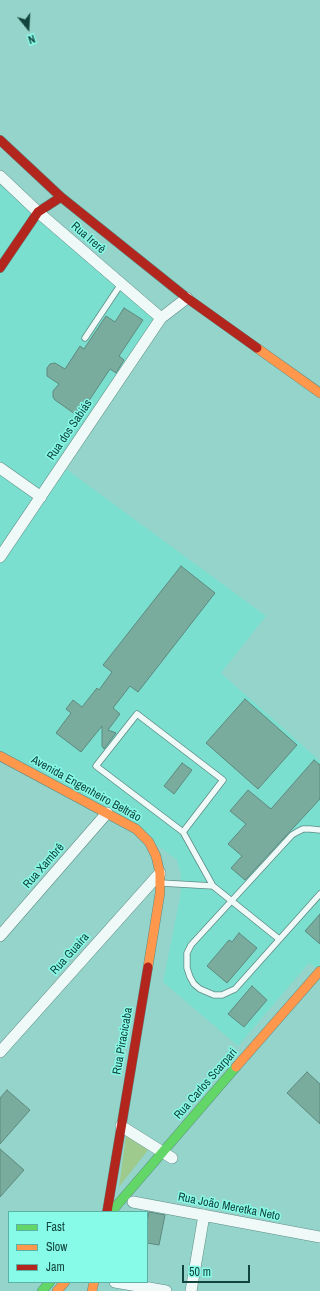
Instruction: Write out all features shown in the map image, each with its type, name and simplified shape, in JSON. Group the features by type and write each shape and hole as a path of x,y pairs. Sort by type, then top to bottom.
{"main road":[{"path":"0,140 61,197 187,298 320,393"},
{"path":"0,268 38,212 61,197"},
{"name":"Avenida Engenheiro Beltrão","path":"0,756 107,813 143,835 153,848 160,878"},
{"name":"Rua Piracicaba","path":"107,1211 160,894 160,878"},
{"name":"Rua Carlos Scarpari","path":"112,1211 169,1156 224,1082 320,971"},
{"path":"224,1082 232,1089"},
{"path":"42,1291 49,1283"},
{"path":"57,1291 64,1283"}],"street":[{"name":"Rua Irerê","path":"0,176 38,212 161,318"},
{"name":"Rua dos Sabiás","path":"0,557 161,318 187,298"},
{"path":"0,468 41,497"},
{"name":"Rua Xambrê","path":"0,936 107,813"},
{"name":"Rua Guaíra","path":"0,1052 160,878"},
{"path":"121,1126 169,1156"},
{"name":"Rua João Meretka Neto","path":"133,1202 320,1237"},
{"path":"191,1291 204,1215"},
{"path":"121,1283 166,1291"}],"lane":[{"path":"86,338 121,284"},
{"path":"182,832 223,780 137,714 96,766 182,832 213,886 279,939"},
{"path":"320,830 310,829 296,832 191,945 187,953 187,968 194,984 208,993 222,995 239,985 320,894"},
{"path":"160,878 213,886"}],"shaded area":[{"path":"0,176 161,318 62,466 266,616 221,673 320,761 320,971 309,963 238,1046 163,982 181,892 181,875 177,860 136,829 0,756"},
{"path":"126,1136 148,1150 119,1187"}],"building":[{"path":"124,308 143,320 119,356 124,360 116,373 110,369 86,405 83,403 75,414 53,397 53,391 59,384 47,376 47,368 50,364 55,363 65,369 80,346 84,349 106,316 115,322"},
{"path":"181,566 215,593 138,692 130,686 113,708 120,714 108,730 116,733 104,749 102,746 102,726 81,752 56,733 71,713 66,709 73,700 82,707 97,688 99,690 112,672 103,665"},
{"path":"245,699 297,745 258,789 206,743"},
{"path":"314,760 320,765 320,799 245,880 231,868 242,856 228,844 246,824 230,811 248,790 271,809"},
{"path":"182,763 192,770 174,794 164,786"},
{"path":"320,914 320,944 305,931"},
{"path":"239,933 257,948 227,983 207,966 229,940 232,942"},
{"path":"252,986 267,1000 244,1027 228,1014"},
{"path":"307,1072 320,1084 320,1124 287,1093"},
{"path":"7,1090 30,1110 0,1144 0,1098"},
{"path":"0,1149 24,1170 0,1197"},
{"path":"149,1212 165,1215 159,1245 148,1243"}],"traffic: fast":[{"path":"112,1211 236,1067"},
{"path":"42,1291 49,1283"}],"traffic: slow":[{"path":"257,348 320,393"},
{"path":"0,756 136,829 149,842 156,856 160,873 160,893 148,967"},
{"path":"236,1067 320,971"},
{"path":"57,1291 64,1283"},
{"path":"92,1291 94,1283"}],"traffic: jam":[{"path":"0,140 61,197 187,298 257,348"},
{"path":"0,268 38,212 61,197"},
{"path":"107,1211 148,967"}]}
